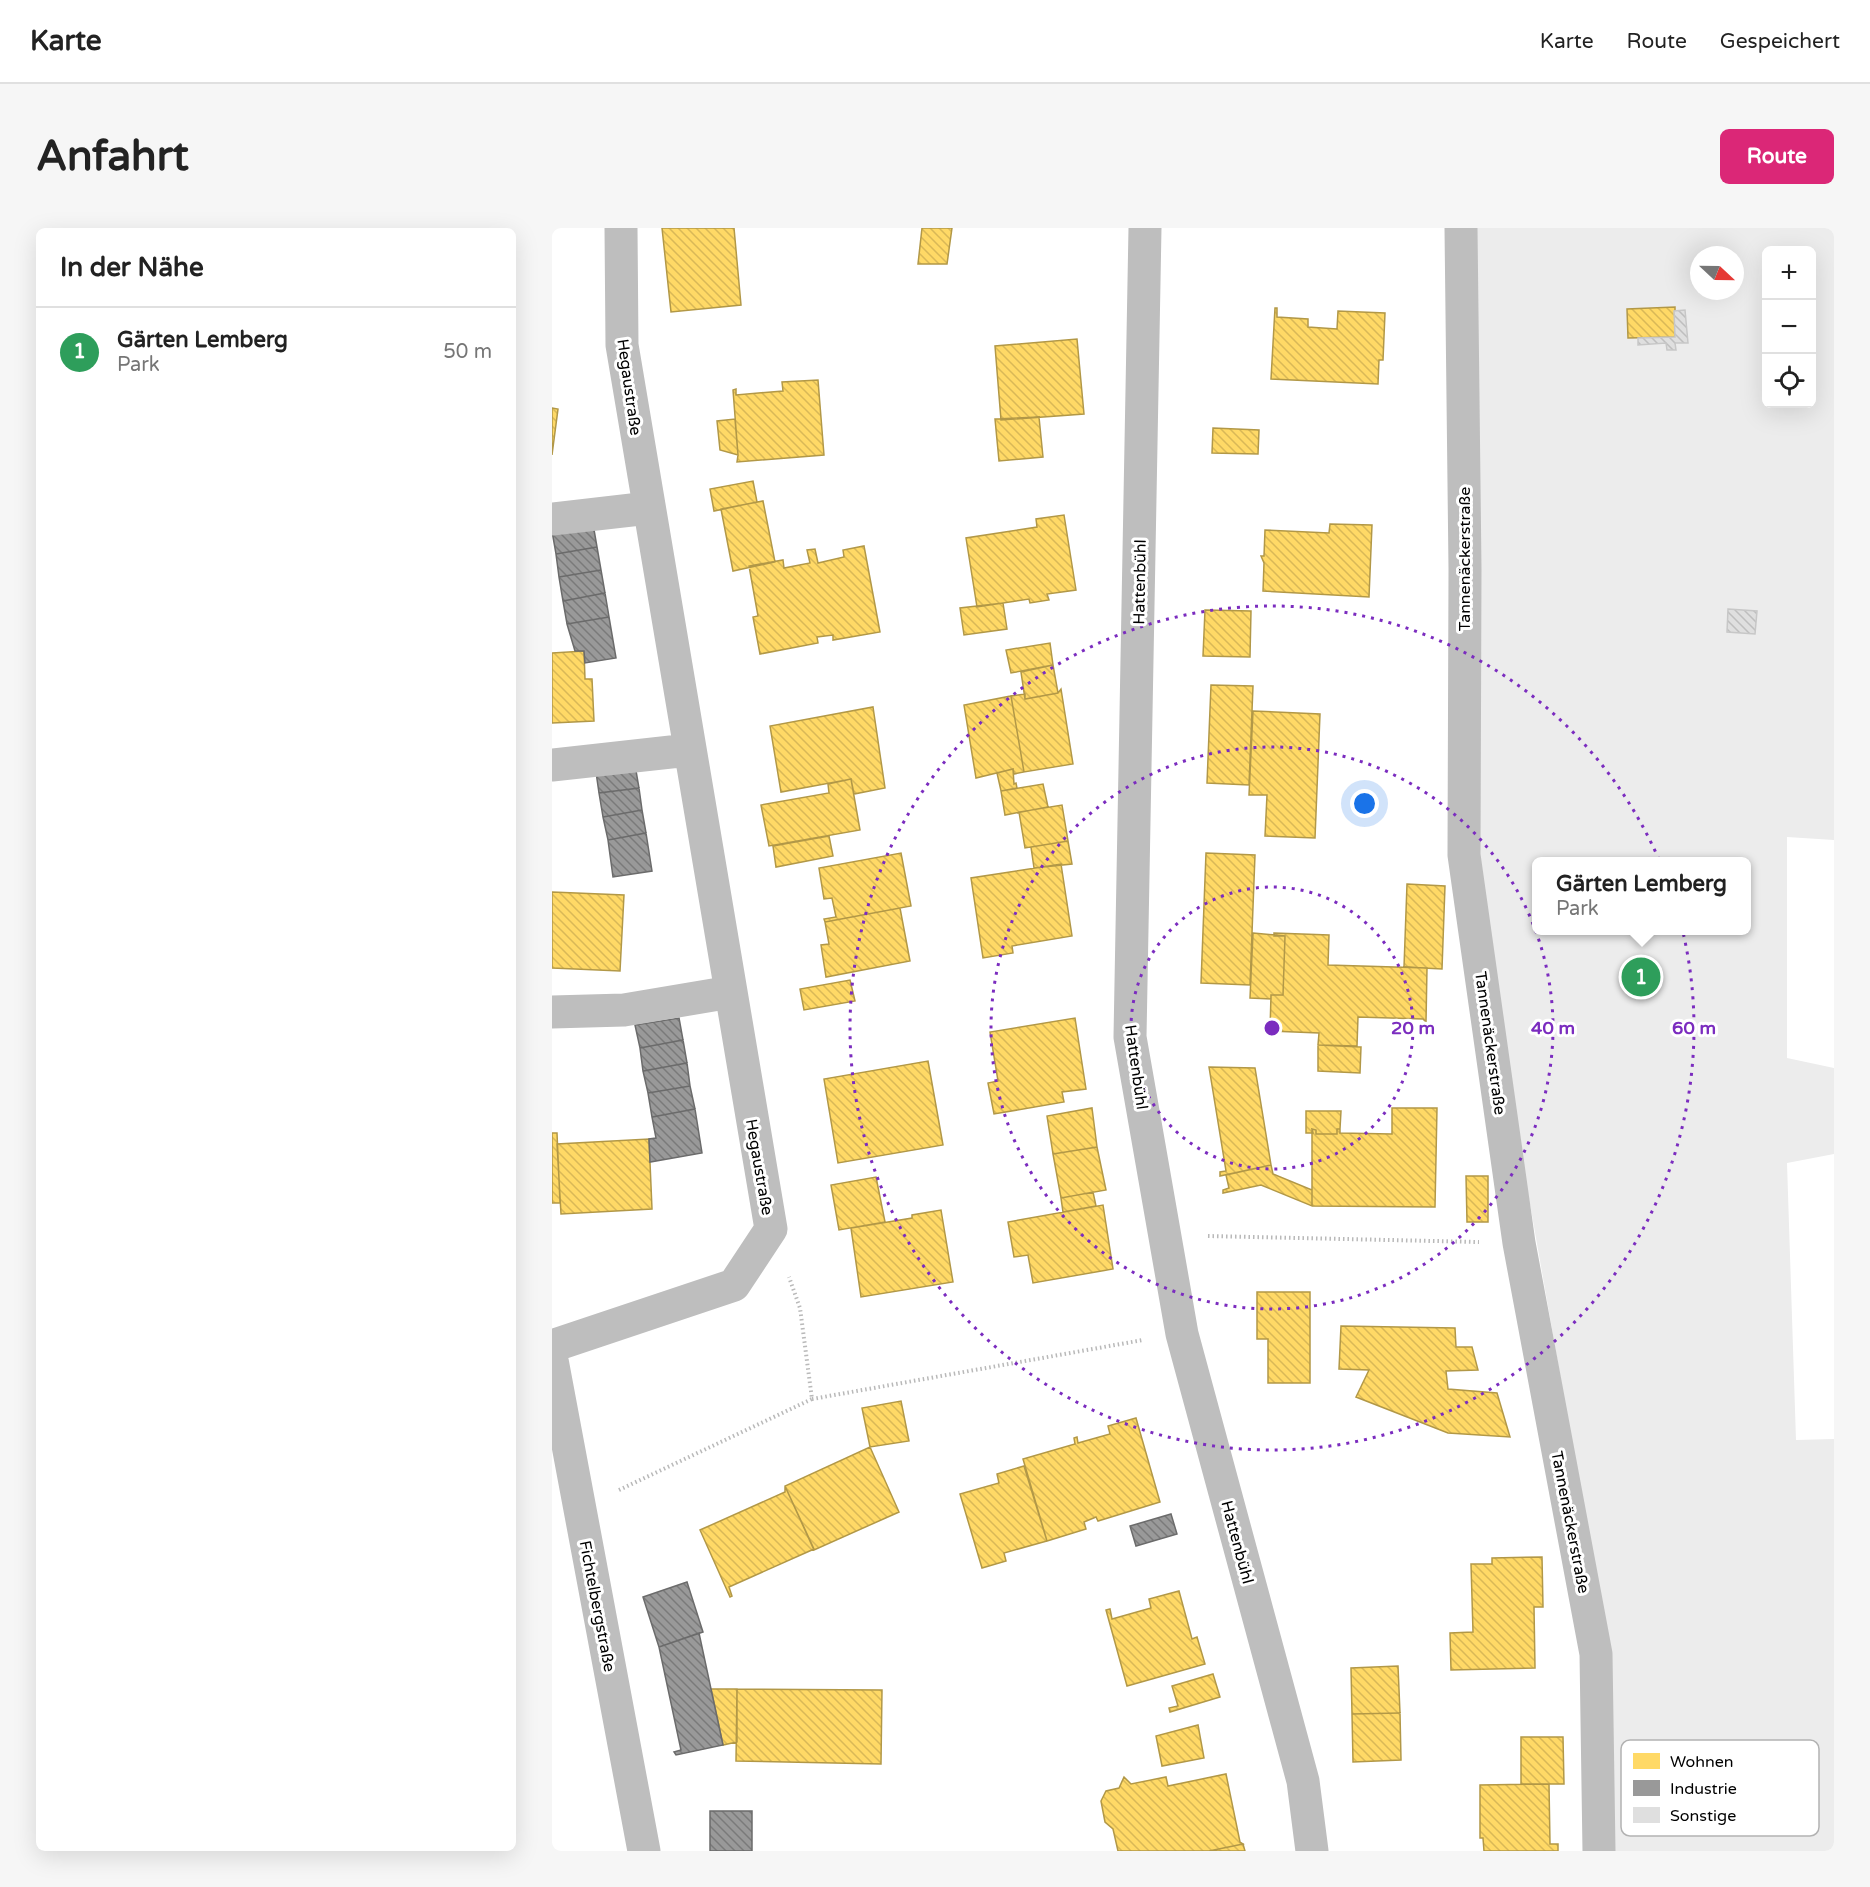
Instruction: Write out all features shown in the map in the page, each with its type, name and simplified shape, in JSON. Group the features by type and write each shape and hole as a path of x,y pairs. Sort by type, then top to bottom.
{"street":[{"name":"Hegaustraße","path":"552,1346 734,1285 771,1229 622,345 621,228"},
{"name":"Hattenbühl","path":"1145,228 1130,1037 1182,1334 1303,1781 1312,1851"},
{"name":"Tannenäckerstraße","path":"1461,228 1465,569 1464,855 1519,1243 1596,1653 1599,1851"},
{"path":"552,519 650,508"},
{"path":"552,765 689,750"},
{"path":"552,1012 624,1010 731,992"},
{"name":"Fichtelbergstraße","path":"552,1360 644,1851"}],"path":[{"path":"771,1229 800,1308 812,1399"},
{"path":"1165,1235 1519,1243"},
{"path":"580,1508 812,1399 1182,1334"}],"shaded area":[{"path":"1469,228 1834,228 1834,840 1787,837 1787,1058 1834,1068 1834,1154 1787,1163 1796,1440 1834,1439 1834,1851 1611,1851 1601,1608 1517,1130 1471,788"}],"building: Wohnen":[{"path":"662,228 734,228 741,305 671,312"},
{"path":"922,228 952,228 947,264 918,264"},
{"path":"1675,307 1675,337 1628,338 1627,309"},
{"path":"1275,308 1277,308 1277,317 1308,319 1308,327 1337,329 1338,311 1385,313 1383,360 1379,360 1378,384 1271,379"},
{"path":"1077,339 1084,414 1001,420 995,346"},
{"path":"818,380 824,455 737,462 733,390 736,389 736,395 783,391 782,382"},
{"path":"552,408 558,409 552,455"},
{"path":"1039,417 1043,457 999,461 995,419"},
{"path":"735,419 738,455 720,450 717,421"},
{"path":"1213,428 1259,430 1258,454 1212,453"},
{"path":"753,481 757,502 714,511 710,489"},
{"path":"763,501 775,562 733,571 721,509"},
{"path":"1064,515 1076,590 1047,594 1049,600 1030,603 1029,599 977,607 966,538 1037,527 1036,519"},
{"path":"1330,524 1372,525 1369,597 1263,591 1264,563 1261,556 1264,556 1265,530 1329,533"},
{"path":"864,546 880,632 833,640 833,635 817,637 818,643 760,654 753,617 758,616 749,566 783,560 784,568 810,563 807,550 815,549 818,563 844,557 843,550"},
{"path":"1003,603 1007,629 964,635 960,608"},
{"path":"1205,610 1251,611 1250,657 1203,656"},
{"path":"1050,643 1053,665 1011,673 1006,650"},
{"path":"584,651 585,679 592,679 594,721 552,723 552,653"},
{"path":"1053,665 1058,693 1025,699 1021,672"},
{"path":"1211,685 1253,686 1249,785 1207,783"},
{"path":"1061,689 1073,764 1024,772 1011,696 1025,694 1025,699 1058,693"},
{"path":"1011,696 1024,772 1014,774 1013,769 976,778 964,705"},
{"path":"873,707 885,788 854,794 851,779 781,792 770,726"},
{"path":"1253,711 1320,714 1315,838 1265,836 1267,795 1249,795"},
{"path":"1013,769 1014,784 1016,783 1017,788 1001,791 997,773"},
{"path":"851,779 860,830 769,846 761,805 829,793 828,784"},
{"path":"1043,784 1048,807 1005,815 1001,791"},
{"path":"1062,805 1068,841 1025,848 1019,812"},
{"path":"829,836 833,856 776,867 773,846"},
{"path":"1068,841 1072,864 1034,868 1031,847"},
{"path":"901,853 911,906 825,922 824,919 836,917 832,898 824,899 819,868"},
{"path":"1206,853 1255,855 1250,985 1201,983"},
{"path":"1061,864 1072,936 1012,946 1013,953 983,958 971,878"},
{"path":"1407,884 1445,886 1442,969 1404,967"},
{"path":"552,892 624,895 620,971 552,968"},
{"path":"900,908 910,961 826,977 821,945 829,944 825,922"},
{"path":"1253,933 1285,936 1283,995 1271,995 1271,999 1250,998"},
{"path":"1274,933 1329,935 1328,965 1427,968 1426,1022 1423,1019 1358,1017 1357,1046 1318,1045 1319,1033 1270,1031 1271,995 1283,995 1285,936 1274,936"},
{"path":"850,980 855,1001 804,1010 800,989"},
{"path":"1075,1018 1086,1089 1062,1092 1064,1102 994,1114 988,1083 998,1081 990,1032"},
{"path":"1318,1045 1361,1047 1360,1073 1318,1071"},
{"path":"928,1061 943,1145 838,1163 824,1079"},
{"path":"1209,1067 1255,1068 1271,1165 1220,1176 1220,1172 1226,1171"},
{"path":"1092,1108 1097,1147 1053,1154 1047,1116"},
{"path":"1392,1108 1437,1108 1435,1207 1312,1206 1312,1129 1316,1130 1316,1134 1337,1134 1337,1129 1340,1129 1340,1133 1392,1134"},
{"path":"1306,1111 1341,1111 1340,1129 1337,1129 1337,1134 1316,1134 1316,1130 1312,1129 1313,1133 1306,1133"},
{"path":"552,1133 557,1133 560,1203 552,1203"},
{"path":"649,1139 652,1209 561,1214 557,1144"},
{"path":"1097,1147 1106,1190 1061,1198 1053,1154"},
{"path":"1271,1165 1273,1174 1312,1190 1312,1206 1261,1185 1223,1193 1223,1190 1229,1188 1226,1175"},
{"path":"1466,1176 1488,1176 1488,1222 1467,1222"},
{"path":"876,1177 885,1222 839,1230 831,1185"},
{"path":"1093,1192 1096,1206 1063,1212 1061,1198"},
{"path":"1103,1205 1113,1269 1033,1283 1028,1255 1014,1257 1008,1222"},
{"path":"941,1210 953,1282 861,1297 851,1228 912,1218 912,1215"},
{"path":"1257,1292 1310,1292 1310,1383 1268,1383 1268,1339 1257,1339"},
{"path":"1341,1326 1455,1328 1456,1347 1472,1347 1478,1370 1446,1371 1448,1389 1497,1393 1510,1437 1448,1433 1356,1397 1369,1370 1339,1369"},
{"path":"901,1401 909,1441 870,1447 862,1408"},
{"path":"1136,1418 1160,1502 1098,1521 1096,1517 1084,1522 1086,1529 1047,1541 1023,1459 1075,1444 1074,1438 1077,1437 1078,1443 1110,1434 1108,1426"},
{"path":"870,1447 899,1512 814,1550 785,1486"},
{"path":"1024,1466 1047,1541 1004,1553 1006,1561 982,1568 960,1494 999,1483 997,1474"},
{"path":"785,1486 814,1549 729,1587 732,1596 730,1597 700,1530 785,1492"},
{"path":"1542,1557 1543,1607 1534,1607 1535,1668 1451,1670 1450,1633 1473,1632 1471,1564 1492,1564 1492,1558"},
{"path":"1179,1591 1192,1639 1197,1637 1205,1664 1127,1686 1106,1610 1110,1609 1112,1619 1151,1608 1149,1599"},
{"path":"1398,1666 1400,1713 1352,1714 1351,1668"},
{"path":"1213,1674 1220,1697 1170,1712 1169,1708 1178,1706 1172,1686"},
{"path":"711,1689 737,1689 737,1742 723,1745"},
{"path":"737,1689 882,1690 881,1764 736,1761"},
{"path":"1400,1713 1401,1760 1353,1762 1352,1714"},
{"path":"1198,1725 1204,1758 1162,1766 1156,1736"},
{"path":"1521,1737 1563,1737 1564,1784 1521,1784"},
{"path":"1226,1774 1240,1842 1243,1844 1209,1851 1118,1851 1113,1829 1105,1822 1101,1801 1106,1791 1119,1788 1124,1777 1131,1784 1166,1777 1168,1786"},
{"path":"1549,1784 1550,1844 1558,1844 1558,1851 1484,1851 1483,1838 1480,1838 1480,1785"},
{"path":"1243,1844 1245,1851 1209,1851"}],"building: Industrie":[{"path":"593,524 597,547 556,554 552,531"},
{"path":"597,547 601,570 559,577 556,554"},
{"path":"601,570 605,593 563,601 559,577"},
{"path":"605,593 609,617 567,624 563,601"},
{"path":"609,617 616,658 585,663 584,651 575,651 567,624"},
{"path":"635,765 639,788 599,793 596,772"},
{"path":"639,788 642,810 603,817 599,793"},
{"path":"642,810 646,833 608,840 603,817"},
{"path":"646,833 652,871 613,877 608,840"},
{"path":"679,1018 683,1040 640,1048 635,1025"},
{"path":"683,1040 687,1063 643,1071 640,1048"},
{"path":"687,1063 690,1086 648,1093 643,1071"},
{"path":"690,1086 695,1109 652,1117 648,1093"},
{"path":"695,1109 702,1153 650,1162 649,1139 656,1138 652,1117"},
{"path":"1171,1514 1177,1534 1136,1546 1130,1526"},
{"path":"687,1582 703,1632 659,1647 643,1597"},
{"path":"699,1633 723,1745 676,1755 674,1752 681,1750 659,1647"},
{"path":"710,1811 752,1811 752,1851 710,1851"}],"building: Sonstige":[{"path":"1685,310 1688,343 1675,343 1676,350 1667,350 1666,343 1638,345 1638,338 1675,337 1674,311"},
{"path":"1728,609 1757,611 1755,634 1727,632"}],"place":[{"name":"Gärten Lemberg","path":"1641,977"}]}
